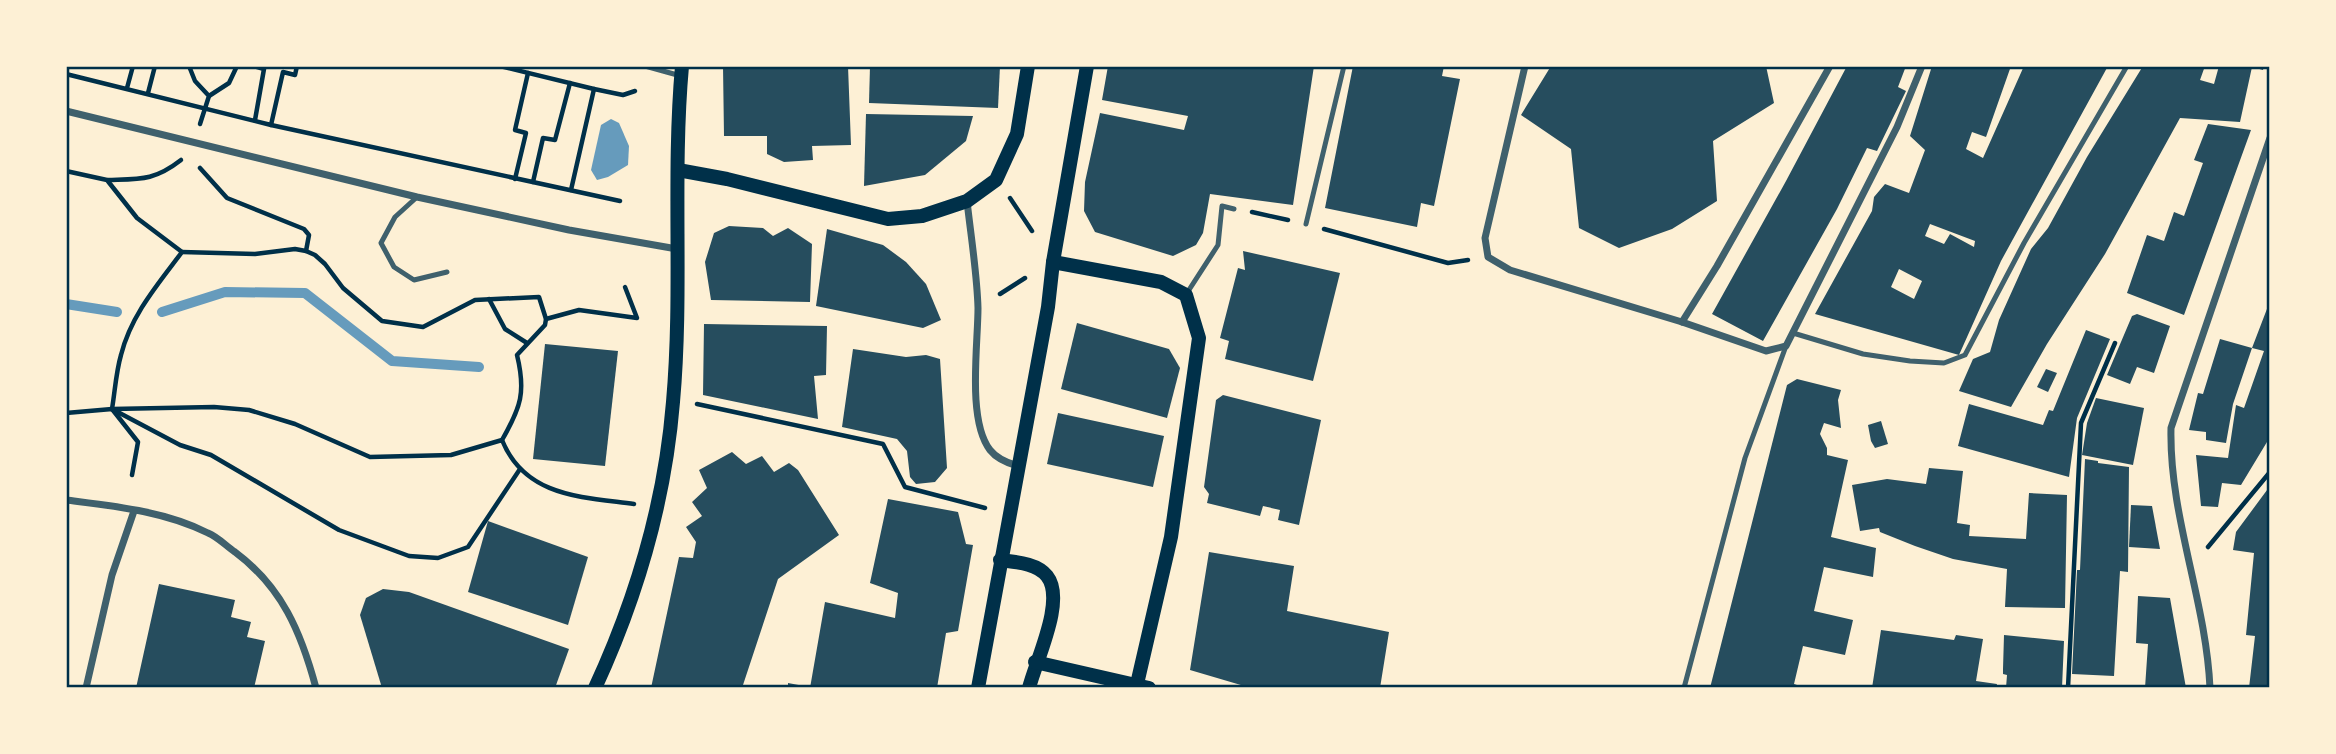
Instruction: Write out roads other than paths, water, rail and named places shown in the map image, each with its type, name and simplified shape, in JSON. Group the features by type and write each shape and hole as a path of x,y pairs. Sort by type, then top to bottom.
{"main road":[{"path":"678,170 727,179 888,219 922,216 967,201 996,180 1017,134 1028,66"},
{"path":"978,688 1048,307 1053,262 1087,66"},
{"path":"596,688 617,641 641,573 665,467 674,399 682,71"},
{"path":"1035,662 1143,686 1171,537 1199,338 1186,295 1161,282 1053,262"},
{"path":"1000,560 1031,566 1046,575 1053,591 1054,608 1029,688"}],"street":[{"path":"1525,66 1485,238 1488,257 1510,270 1682,322 1766,351 1786,346 1897,127 1922,66"},
{"path":"1682,322 1717,266 1830,66"},
{"path":"66,111 417,197 569,230 677,249"},
{"path":"2210,688 2209,659 2171,457 2171,428 2270,138"},
{"path":"967,201 978,307 975,378 982,436 990,450 1003,461 1018,466"},
{"path":"66,500 168,518 209,533 245,559 269,582 290,614 301,638 316,688"},
{"path":"86,688 112,575 134,510"}],"lane":[{"path":"645,66 682,71"},
{"path":"1306,224 1344,66"},
{"path":"1793,333 1863,354 1910,361 1944,363 1965,355 2024,243 2127,66"},
{"path":"417,197 395,217 381,243 394,267 414,280 447,272"},
{"path":"1186,295 1218,245 1222,206 1234,209"},
{"path":"1684,688 1745,458 1786,346"}],"water":[{"path":"611,119 619,123 629,146 628,165 597,180 591,170 601,125"}],"waterway":[{"path":"162,312 225,292 305,293 392,361 479,367"},
{"path":"66,304 117,312"}]}
